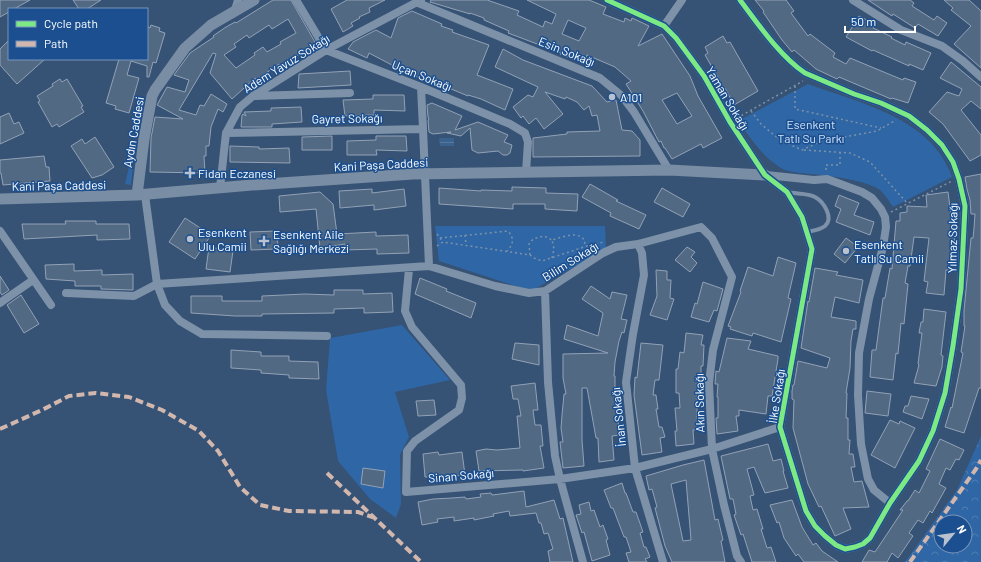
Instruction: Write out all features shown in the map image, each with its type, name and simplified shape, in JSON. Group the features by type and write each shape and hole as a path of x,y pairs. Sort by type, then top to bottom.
{"street":[{"name":"Aydın Caddesi","path":"141,195 143,145 152,96 155,90 185,48 236,5 254,0"},
{"path":"296,0 326,50"},
{"name":"Yaman Sokağı","path":"608,0 664,26 676,38 704,76 730,122 765,175"},
{"path":"664,26 682,0"},
{"name":"Yılmaz Sokağı","path":"740,0 787,59 802,71 854,94 881,102 904,114 927,130 942,145 953,162 959,179 965,206 961,289 945,393 933,431 919,460 890,503"},
{"path":"853,0 901,30 942,46 963,61 981,77"},
{"name":"Adem Yavuz Sokağı","path":"220,188 226,133 240,107 253,96 326,50 419,1"},
{"name":"Esin Sokağı","path":"419,1 600,78 622,96 630,106 669,170"},
{"name":"Uçan Sokağı","path":"326,50 422,87 510,124 525,133 528,142 526,172"},
{"path":"66,293 134,296 157,284 409,269 429,266 422,87"},
{"path":"253,96 350,93"},
{"name":"Gayret Sokağı","path":"226,133 423,129"},
{"name":"Kani Paşa Caddesi","path":"0,199 141,195 252,185 425,174 669,170 765,175"},
{"path":"765,175 814,180 827,179 862,192 872,198 884,215 886,227 883,247 869,299 859,353 858,395 860,444 868,479 874,490 890,503"},
{"name":"İlke Sokağı","path":"765,175 787,192 802,217 812,249 780,427 806,511 815,526 836,545 845,549 855,548 870,538 890,503"},
{"path":"141,195 157,284 165,305 180,321 202,334 327,336"},
{"name":"Bilim Sokağı","path":"429,266 495,286 529,293 545,291 603,254 616,248 638,244 701,227"},
{"name":"Akın Sokağı","path":"701,227 712,238 732,277 713,350 709,383 712,449 737,556 741,562"},
{"path":"0,231 51,305"},
{"name":"İnan Sokağı","path":"638,244 642,253 644,275 626,382 635,468 663,562"},
{"name":"Sinan Sokağı","path":"409,269 405,311 412,327 461,385 462,398 459,410 415,441 407,452 406,492 560,479 635,468 712,449 780,427"},
{"path":"0,303 33,280"},
{"path":"545,291 548,382 555,456 582,562"}],"lane":[{"path":"787,192 814,196 826,208 828,219 826,226 807,232"}],"path":[{"path":"730,122 812,76"},
{"path":"795,86 795,109 883,128"},
{"path":"750,110 761,124 780,140 802,150 850,153 870,162 907,203"},
{"path":"802,150 822,141 877,131 891,124 904,114"},
{"path":"832,164 840,165 840,153"},
{"path":"884,215 948,182 959,179"},
{"path":"440,238 508,231 513,242 507,251"},
{"path":"465,235 466,245"},
{"path":"530,254 529,244 533,239 544,236 552,240 578,235 583,237 585,241 584,247"},
{"path":"552,240 554,249 552,258"},
{"path":"429,248 442,242 530,254 534,258 542,261 584,247 606,242 616,248"}],"green space":[{"name":"Esenkent Tatlı Su Parkı","path":"808,84 871,106 911,127 928,140 942,157 952,177 893,207 882,192 877,188 862,182 845,178 784,170 762,153 738,121"},
{"path":"129,167 133,167 131,185 125,184"},
{"path":"435,226 605,226 606,249 531,291 439,261"},
{"path":"402,325 450,380 395,392 409,437 400,455 401,504 396,518 370,499 338,461 326,390 330,338"},
{"path":"981,436 981,562 905,562 933,523 933,554 973,554 973,514 940,514 957,490"}],"shaded area":[{"path":"439,138 454,138 454,146 440,146"}],"building":[{"path":"0,0 30,0 16,8 8,8 8,13 0,17"},
{"path":"73,0 101,0 89,8 78,8"},
{"path":"273,0 291,0 316,44 280,66 279,64 256,80 255,78 232,99 210,73 216,54 213,53 179,110 196,115 200,105 204,106 211,94 227,104 223,112 218,109 211,127 209,146 206,146 206,156 204,156 205,173 150,172 151,138 155,117 183,119 157,105 167,87 185,92 189,80 174,75 190,53 226,27 235,22 236,23","holes":["288,19 296,33 280,42 281,44 267,52 263,47 254,53 255,55 236,68 224,55 236,47 234,44 247,35 249,38 269,25 272,29"]},
{"path":"347,0 385,0 369,8 370,12 359,17 360,18 351,23 353,26 343,32 331,9"},
{"path":"431,0 487,0 519,11 517,15 543,27 545,21 552,24 556,14 527,0 589,0 606,7 603,14 624,22 625,18 631,21 632,18 649,26 638,46 662,34 690,76 698,96 722,138 703,148 701,144 672,159 661,141 659,142 643,111 626,84 631,81 615,67 587,55 585,60 574,56 573,59 508,33 509,31 484,20 484,18 430,2","holes":["568,20 586,28 579,41 562,34","677,93 692,116 677,124 662,100"]},
{"path":"755,0 786,0 794,11 791,13 808,36 810,34 835,53 833,57 846,64 850,58 903,80 904,78 916,82 908,103 892,98 891,99 839,77 837,79 816,69 794,50 792,52"},
{"path":"868,0 910,0 914,3 912,6 934,20 937,16 947,23 938,36 918,24 915,28 893,14 892,16"},
{"path":"944,0 969,0 981,11 981,68 954,44 971,26 951,10 953,8"},
{"path":"412,11 442,24 441,26 453,30 452,32 489,45 477,75 513,89 505,110 481,99 468,96 432,81 409,74 369,53 367,58 348,49 353,42 376,30 391,38 398,18"},
{"path":"859,16 875,24 873,28 892,37 891,38 905,45 906,42 931,53 923,70 909,64 909,66 873,50 872,51 846,37"},
{"path":"151,25 160,28 159,31 165,33 156,63 153,62 149,77 147,77 147,66 131,61 127,75 139,78 129,113 115,109 116,106 106,103 119,60 148,60 148,27 150,28"},
{"path":"723,36 727,43 730,42 758,91 734,105 725,88 721,90 716,83 720,81 705,55 708,53 705,47"},
{"path":"8,41 8,60 44,60 17,84 0,65 0,49"},
{"path":"503,49 523,60 592,86 607,102 616,100 622,130 632,131 640,140 640,156 533,157 533,138 567,134 567,132 600,131 597,115 592,116 589,106 584,110 577,102 566,97 565,99 545,92 563,114 544,129 536,118 529,124 523,116 521,118 513,107 528,95 533,97 538,87 495,67"},
{"path":"951,62 981,87 981,109 971,101 961,110 981,135 981,155 970,161 943,124 929,112 947,92 959,96 962,89 940,78"},
{"path":"350,71 351,85 298,88 299,74"},
{"path":"60,79 62,82 67,79 83,106 81,107 84,112 59,127 57,124 52,127 38,102 40,101 37,96 53,86 52,84"},
{"path":"373,95 404,95 405,111 374,110 374,115 345,116 343,100 373,99"},
{"path":"432,103 462,116 455,130 478,122 508,135 504,142 512,145 510,153 503,155 498,151 478,153 472,150 470,128 461,136 447,133 451,132 433,134 429,132 427,105"},
{"path":"301,107 302,122 272,124 272,127 241,127 242,115 243,114 246,116 244,112 271,111 271,108"},
{"path":"9,113 14,124 19,122 24,133 0,144 0,117"},
{"path":"332,136 332,150 302,150 302,137"},
{"path":"376,136 406,136 407,151 376,150 377,155 347,155 347,141 376,140"},
{"path":"95,137 114,167 102,175 92,178 71,146 82,139 85,144"},
{"path":"230,146 259,147 259,149 289,148 290,163 230,162"},
{"path":"44,156 46,167 49,167 50,181 3,185 0,173 0,160"},
{"path":"981,174 981,388 979,388 964,433 945,427 951,407 952,408 963,353 961,352 965,326 964,311 971,238 973,238 974,228 975,214 971,214 970,200 965,177"},
{"path":"590,184 618,200 616,201 646,215 639,229 610,216 611,213 582,197"},
{"path":"512,187 546,188 546,193 578,194 577,211 545,209 545,204 513,204 513,209 439,204 439,188 481,191 512,191"},
{"path":"662,188 690,204 683,217 654,202"},
{"path":"372,189 372,193 404,189 406,206 374,210 374,205 340,208 339,191"},
{"path":"320,192 333,204 337,234 376,232 376,236 408,235 409,253 377,254 377,249 345,250 345,244 320,248 316,209 280,212 279,196"},
{"path":"948,192 951,215 954,215 952,236 955,236 953,252 951,252 950,270 946,270 944,295 926,293 928,282 924,281 929,238 914,237 910,266 908,266 905,283 908,284 904,324 901,323 898,354 896,353 893,380 870,377 872,350 876,350 883,298 885,298 890,268 892,269 896,221 900,221 900,213 907,212 907,206 927,207 926,195"},
{"path":"839,195 859,203 854,215 874,222 870,235 836,222 841,209 835,206"},
{"name":"Esenkent Ulu Camii","path":"185,218 211,235 195,259 169,242"},
{"path":"65,221 96,221 96,224 129,224 130,239 97,240 97,235 24,239 22,224 66,224"},
{"name":"Esenkent Aile Sağlığı Merkezi","path":"277,231 278,249 251,250 250,232"},
{"name":"Esenkent Tatlı Su Camii","path":"846,238 858,247 845,263 834,254"},
{"path":"209,247 233,251 230,272 206,269"},
{"path":"687,247 695,252 691,257 697,263 690,272 675,260"},
{"path":"778,257 796,263 788,298 791,299 781,342 753,333 752,336 730,329 731,327 728,326 741,292 740,291 748,267 773,276"},
{"path":"74,264 74,271 102,270 102,275 133,274 133,290 101,289 101,286 75,286 75,281 46,279 45,265"},
{"path":"815,268 838,272 836,275 863,280 859,303 835,297 831,317 856,321 856,329 853,329 851,341 850,368 846,393 846,418 848,418 848,440 850,440 849,454 853,454 855,467 851,467 854,482 862,481 869,507 843,508 851,529 835,536 821,506 819,507 808,484 793,428 794,400 792,399 792,391 798,361 827,368 830,358 801,348 808,301 809,302"},
{"path":"656,270 667,271 667,280 671,280 670,298 674,299 667,320 650,315 657,296"},
{"path":"0,276 9,290 2,295 0,292"},
{"path":"420,278 447,289 446,291 476,303 471,318 415,294"},
{"path":"703,282 723,289 717,311 714,310 709,322 691,317 695,303 697,304"},
{"path":"591,286 610,299 612,292 627,295 621,319 627,320 624,333 622,332 619,341 614,376 615,388 619,388 619,401 615,401 620,435 612,436 614,460 599,462 598,438 596,438 587,388 582,388 582,440 584,466 563,468 560,442 563,442 561,428 564,394 566,394 563,378 563,354 608,353 564,339 567,325 598,336 603,313 582,299"},
{"path":"334,290 363,290 363,294 392,293 393,312 364,313 364,308 334,309 334,313 262,314 262,316 191,313 191,296 222,296 222,301 262,301 262,296 305,294 334,295"},
{"path":"21,295 39,324 24,333 7,305"},
{"path":"924,309 946,312 941,355 943,356 942,367 936,386 914,383 919,365 922,333 919,333 921,322 923,322"},
{"path":"686,333 703,335 701,345 704,345 703,366 701,366 701,383 697,383 697,419 700,430 693,430 694,444 676,446 675,431 677,431 675,408 680,408 679,393 676,393 676,369 678,369 680,352 684,353"},
{"path":"727,338 751,341 748,349 778,356 778,359 772,396 768,396 766,414 739,410 739,416 736,416 738,431 717,434 716,418 718,418 718,384 715,384 716,371 719,372"},
{"path":"515,343 539,345 539,365 512,359"},
{"path":"641,343 663,345 659,380 655,380 653,395 656,395 658,409 656,409 659,427 662,427 665,437 660,438 662,452 642,455 634,395 635,377 637,378"},
{"path":"231,350 261,352 261,356 289,356 289,361 318,362 319,379 289,378 289,375 261,373 261,370 231,368"},
{"path":"535,383 538,410 533,410 535,425 541,425 543,446 540,446 544,468 523,471 479,471 476,451 486,449 497,450 520,448 517,416 521,416 518,399 513,399 511,386"},
{"path":"867,391 891,394 888,416 865,413"},
{"path":"911,396 929,399 922,419 903,412 905,406 908,406"},
{"path":"434,400 436,415 418,416 416,401"},
{"path":"890,420 899,424 900,421 915,428 895,468 871,455"},
{"path":"940,439 964,450 959,460 956,459 950,470 946,468 939,484 946,488 932,513 930,511 923,523 918,520 909,533 913,536 898,558 892,553 887,562 862,562 869,550 875,552 903,510 900,510 915,490 919,493 930,471 926,469"},
{"path":"768,444 773,461 781,459 788,488 765,493 754,467 747,469 754,495 750,496 753,510 757,509 767,548 771,547 776,562 752,562 743,534 741,535 734,515 736,514 733,499 730,499 721,456"},
{"path":"438,452 439,455 462,452 465,475 425,477 423,454"},
{"path":"704,460 715,520 718,519 723,540 721,541 725,562 672,562 665,546 655,508 657,507 652,489 649,490 646,476","holes":["686,480 691,540 683,541 671,484"]},
{"path":"363,468 385,471 383,488 361,484"},
{"path":"622,483 633,512 636,512 643,532 640,533 644,547 646,547 650,557 645,559 647,562 629,562 626,553 631,552 626,537 624,537 613,508 611,508 604,490"},
{"path":"524,491 526,507 554,500 560,519 563,518 573,562 550,562 548,551 553,549 548,533 544,534 536,513 510,516 509,511 474,520 474,518 454,521 454,517 437,519 438,522 422,525 418,502 433,499 465,497 466,499 481,497 480,494 491,493 492,495"},
{"path":"792,500 802,527 813,545 816,543 822,551 838,562 804,562 798,554 796,556 784,538 779,522 777,523 770,505"},
{"path":"589,502 591,511 594,510 600,527 603,525 608,539 606,540 610,555 592,561 584,532 582,533 576,515 581,514 579,505"}],"marked path":[{"path":"0,429 69,396 96,393 129,397 162,410 199,431 218,451 240,487 260,505 289,511 358,512 375,518"},
{"path":"910,562 981,460"},
{"path":"327,473 421,562"}],"cycle path":[{"path":"607,0 664,26 676,38 704,76 730,122 765,175 787,192 802,217 812,249 780,427 806,511 815,526 836,545 845,549 855,547 863,544 870,538 890,503 919,461 933,431 945,393 953,346 961,289 965,206 959,179 953,162 942,145 927,130 909,116 881,103 854,94 805,73 778,49 740,0"}],"place":[{"name":"A101","path":"612,97"},
{"name":"Fidan Eczanesi","path":"190,173"},
{"name":"Esenkent Ulu Camii","path":"190,239"},
{"name":"Esenkent Aile Sağlığı Merkezi","path":"264,241"},
{"name":"Esenkent Tatlı Su Camii","path":"846,251"}]}
